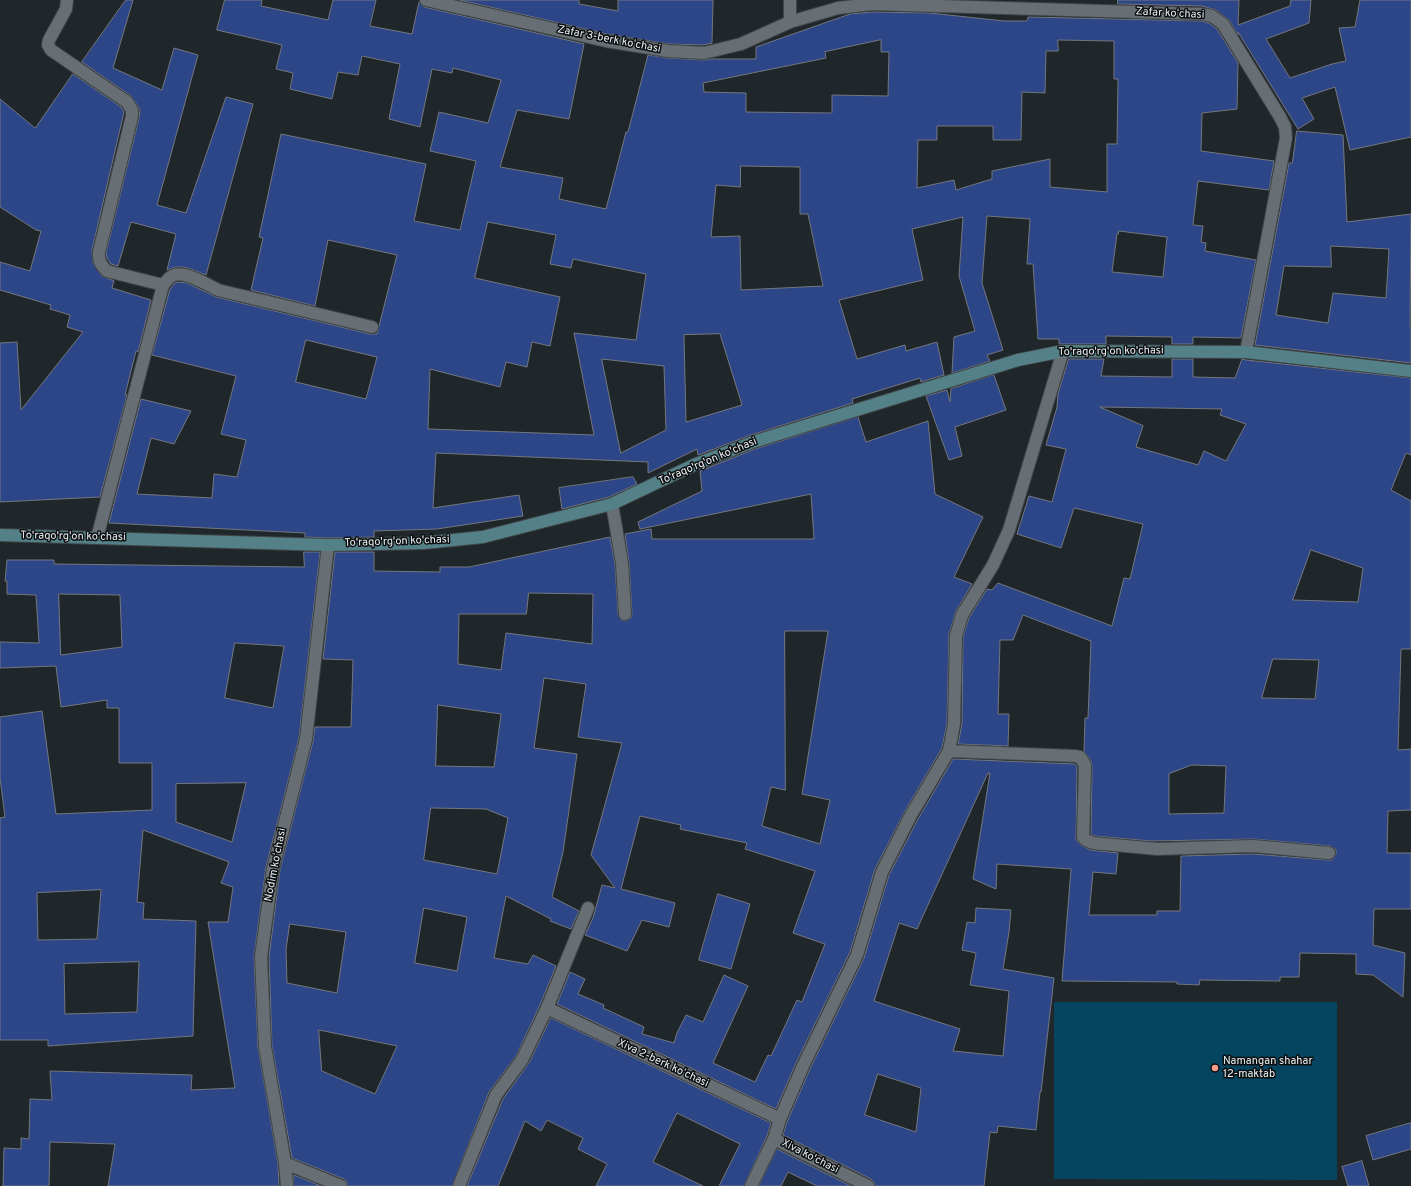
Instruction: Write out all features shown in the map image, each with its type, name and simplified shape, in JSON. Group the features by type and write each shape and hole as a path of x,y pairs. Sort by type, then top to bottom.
{"street":[{"path":"67,0 66,9 49,40 48,45 50,50 127,102 132,110 132,116 98,259 101,266 107,271 163,285"},
{"name":"Zafar 3-berk koʻchasi","path":"426,0 606,41 668,51 704,53 734,46 790,22"},
{"path":"790,0 790,22"},
{"name":"Zafar koʻchasi","path":"790,22 838,8 872,4 1202,14 1212,16 1218,20 1223,24 1280,117 1285,127 1286,138 1246,352"},
{"path":"97,538 163,285 172,275 177,274 197,278 218,290 372,327"},
{"path":"751,1186 774,1139 780,1119 803,1066 857,955 882,872 911,815 949,751 954,724 956,636 962,616 993,565 1009,530 1063,351"},
{"name":"To'raqo'rg'on ko'chasi","path":"0,536 328,545 424,543 483,537 612,504 696,464 753,442 1018,360 1063,351 1246,352 1411,371"},
{"path":"612,504 622,563 626,614"},
{"name":"Nodim koʻchasi","path":"287,1186 285,1163 265,1047 261,957 273,869 306,739 328,545"},
{"path":"949,751 1080,757 1085,765 1083,837 1086,840 1093,842 1157,849 1253,846 1330,853"},
{"path":"459,1186 496,1095 522,1060 547,1008 588,908"},
{"name":"Xiva 2-berk koʻchasi","path":"547,1008 780,1119"},
{"name":"Xiva ko'chasi","path":"774,1139 868,1186"},
{"path":"285,1163 341,1186"}],"shaded area":[{"name":"Namangan shahar 12-maktab","path":"1054,1002 1337,1002 1337,1180 1054,1179"}],"building":[{"path":"126,0 133,0 113,68 162,90 174,48 198,55 157,205 186,213 226,97 253,104 206,275 183,267 175,267 167,270 176,234 131,222 118,266 111,264 107,258 106,253 140,110 131,96 82,62"},
{"path":"225,0 262,0 261,6 328,20 333,0 376,0 370,26 412,34 419,2 424,7 584,44 569,119 517,110 500,167 563,178 559,199 606,209 648,55 668,58 704,60 756,59 756,47 850,14 872,12 930,13 1004,21 1027,21 1028,17 1201,21 1209,23 1217,29 1238,63 1237,109 1202,113 1201,151 1274,161 1269,190 1198,181 1193,225 1203,226 1201,242 1206,243 1205,251 1256,260 1241,338 1193,337 1193,344 1172,344 1172,337 1106,336 1106,344 1059,344 1059,339 1038,339 1033,264 1027,264 1030,219 987,216 982,283 1003,350 987,355 990,361 952,373 954,337 975,331 959,276 963,217 912,229 923,280 839,300 857,359 905,345 906,351 937,342 944,375 921,382 920,378 852,399 853,403 751,435 698,455 697,449 648,473 648,462 436,453 433,508 519,495 523,516 437,529 374,531 374,537 328,538 305,537 305,533 109,523 141,399 191,411 174,444 151,438 137,494 212,498 214,474 237,477 246,440 221,434 236,376 152,355 170,289 175,283 187,283 216,297 370,334 377,334 397,255 328,240 315,306 251,290 263,238 259,237 281,134 426,164 414,221 460,230 476,161 430,151 439,112 488,123 501,80 453,68 452,73 432,69 420,127 389,119 400,64 362,56 358,75 338,72 332,99 290,89 293,73 276,69 282,45 217,30","holes":["881,40 881,52 889,52 888,96 832,95 832,113 746,112 746,93 704,92 703,83 826,58 825,52","1058,40 1114,41 1114,79 1118,79 1117,144 1107,144 1107,192 1050,187 1050,159 992,171 992,179 956,190 954,180 917,188 918,140 937,140 937,126 993,126 993,140 1021,140 1022,92 1045,93 1046,51 1058,51","741,166 800,167 800,214 808,214 823,286 741,290 740,236 711,237 716,185 740,187","488,222 556,235 550,264 571,268 573,259 646,274 636,340 574,333 594,435 428,429 430,369 500,387 506,362 527,367 532,342 550,346 560,297 475,278","1119,231 1167,237 1163,277 1112,272 1117,234","720,334 742,405 686,422 684,335","306,340 377,357 366,399 296,382","602,359 664,366 666,430 621,453"]},
{"path":"460,0 579,0 579,4 618,11 618,0 713,0 712,43 703,45 669,44 607,34"},
{"path":"1118,0 1239,0 1238,25 1290,6 1291,0 1311,0 1309,23 1266,39 1290,78 1346,61 1339,28 1355,27 1360,0 1411,0 1411,137 1350,150 1335,87 1302,98 1314,119 1298,129 1238,32 1238,35 1229,20 1216,10 1202,6 1118,4"},
{"path":"73,74 121,107 124,112 92,250 93,263 102,276 114,281 112,288 151,300 138,352 136,351 125,395 127,395 100,497 0,502 0,343 17,342 21,410 83,332 67,327 70,315 50,309 51,305 0,290 0,262 30,271 41,231 36,230 0,207 0,99 35,128"},
{"path":"1297,131 1343,135 1347,222 1411,214 1411,363 1255,345 1289,163 1292,163","holes":["1331,246 1389,249 1386,298 1333,293 1328,323 1276,315 1284,266 1331,267"]},
{"path":"1069,359 1104,359 1101,376 1172,377 1172,359 1193,359 1193,377 1235,378 1242,359 1411,378 1411,455 1406,453 1391,490 1411,501 1411,649 1401,649 1398,750 1411,749 1411,810 1388,811 1387,853 1411,853 1411,909 1374,909 1373,945 1405,953 1403,997 1373,975 1356,974 1356,954 1300,953 1299,977 1280,977 1280,981 1200,980 1199,985 1177,984 1177,982 1062,981 1071,869 997,864 996,889 973,879 990,773 988,773 917,929 899,923 874,1001 960,1029 953,1051 1003,1056 1009,991 970,985 976,953 962,950 967,922 975,923 976,908 1011,910 1003,969 1054,978 1036,1130 998,1126 997,1133 990,1132 984,1186 875,1186 871,1179 783,1135 787,1122 810,1069 864,958 889,875 918,819 953,759 1075,764 1077,767 1076,840 1090,850 1118,853 1116,874 1093,872 1089,915 1157,915 1157,911 1180,911 1181,856 1253,854 1332,860 1336,854 1336,850 1330,846 1254,839 1151,841 1095,836 1091,834 1092,765 1084,751 1085,718 1088,718 1091,641 1023,615 1013,640 1000,640 998,714 1009,714 1008,746 958,744 962,724 963,637 969,618 987,589 992,590 998,583 1112,626 1124,578 1130,579 1143,524 1074,508 1061,548 1017,534 1029,496 1052,502 1066,449 1046,445 1057,407 1058,394","holes":["1100,407 1222,409 1220,415 1246,424 1226,461 1204,451 1198,465 1136,447 1143,426","1311,550 1363,568 1358,602 1293,600","1273,659 1319,660 1315,699 1262,698","1192,765 1226,766 1224,813 1169,814 1169,774","878,1074 921,1088 916,1132 865,1115"]},
{"path":"994,375 1006,410 955,427 962,456 949,460 926,396 947,390 950,402 951,389"},
{"path":"858,417 866,442 928,421 935,494 983,517 954,577 972,584 956,611 949,634 947,723 942,748 905,811 875,869 850,952 796,1063 776,1109 557,1004 570,972 585,979 578,994 604,1005 603,1008 644,1027 642,1034 674,1043 686,1015 703,1022 724,975 748,986 713,1063 755,1082 768,1055 771,1056 797,1000 802,1002 825,944 793,933 815,871 745,849 747,843 680,829 681,825 640,816 621,889 675,903 669,927 642,920 627,951 585,935 593,918 602,885 615,888 591,855 622,743 578,737 586,684 544,678 534,748 577,754 563,852 552,897 579,911 571,929 550,921 551,919 506,896 494,958 528,964 533,955 556,966 540,1005 516,1056 489,1092 452,1186 348,1186 344,1179 292,1158 272,1046 269,957 280,870 313,741 315,727 351,727 353,660 323,659 335,552 374,552 374,571 440,572 440,567 469,567 610,537 615,564 618,614 621,620 626,621 631,618 632,614 629,563 625,534 651,529 652,539 814,539 811,494 640,529 638,522 702,491 700,471 755,449","holes":["529,593 593,594 592,644 506,633 501,670 458,664 459,614 526,614","785,631 828,631 802,794 830,800 820,844 762,826 771,787 785,790","438,705 501,714 494,767 436,766","431,808 486,809 508,818 497,874 424,860","424,908 467,917 457,971 415,963","290,924 346,932 337,993 287,983 286,950","319,1030 397,1046 375,1094 322,1071"]},
{"path":"633,477 637,484 609,497 562,509 559,488"},
{"path":"304,552 320,552 299,738 266,867 254,957 258,1047 278,1164 279,1186 108,1186 115,1144 50,1142 49,1186 3,1186 4,1148 21,1149 21,1138 29,1139 30,1099 52,1100 50,1071 192,1075 191,1090 235,1088 208,922 228,922 233,887 221,883 229,862 143,830 137,902 144,903 143,919 196,921 193,1036 48,1046 48,1040 0,1040 0,818 5,817 0,778 0,717 42,711 56,814 152,810 152,763 119,763 119,708 107,708 107,700 61,707 56,666 0,668 0,642 39,643 36,595 7,594 7,581 5,581 7,560 54,560 54,564 304,567","holes":["59,594 120,595 122,647 61,655","235,643 284,646 273,708 225,698","246,783 232,842 176,822 176,784","101,890 97,939 38,940 37,893","139,962 137,1012 65,1014 64,964"]},
{"path":"718,894 750,904 731,969 699,960"},
{"path":"551,1018 771,1123 767,1136 744,1186 719,1186 740,1144 677,1113 653,1162 703,1186 596,1186 607,1164 578,1149 583,1138 547,1120 541,1131 525,1121 498,1186 467,1186 503,1099 529,1063"},
{"path":"1411,1123 1411,1149 1373,1160 1366,1136"},
{"path":"777,1149 851,1186 817,1186 788,1172 781,1186 759,1186"},
{"path":"1362,1161 1369,1186 1348,1186 1342,1167"},
{"path":"294,1175 321,1186 294,1186"}],"place":[{"name":"Namangan shahar 12-maktab","path":"1215,1068"}]}
